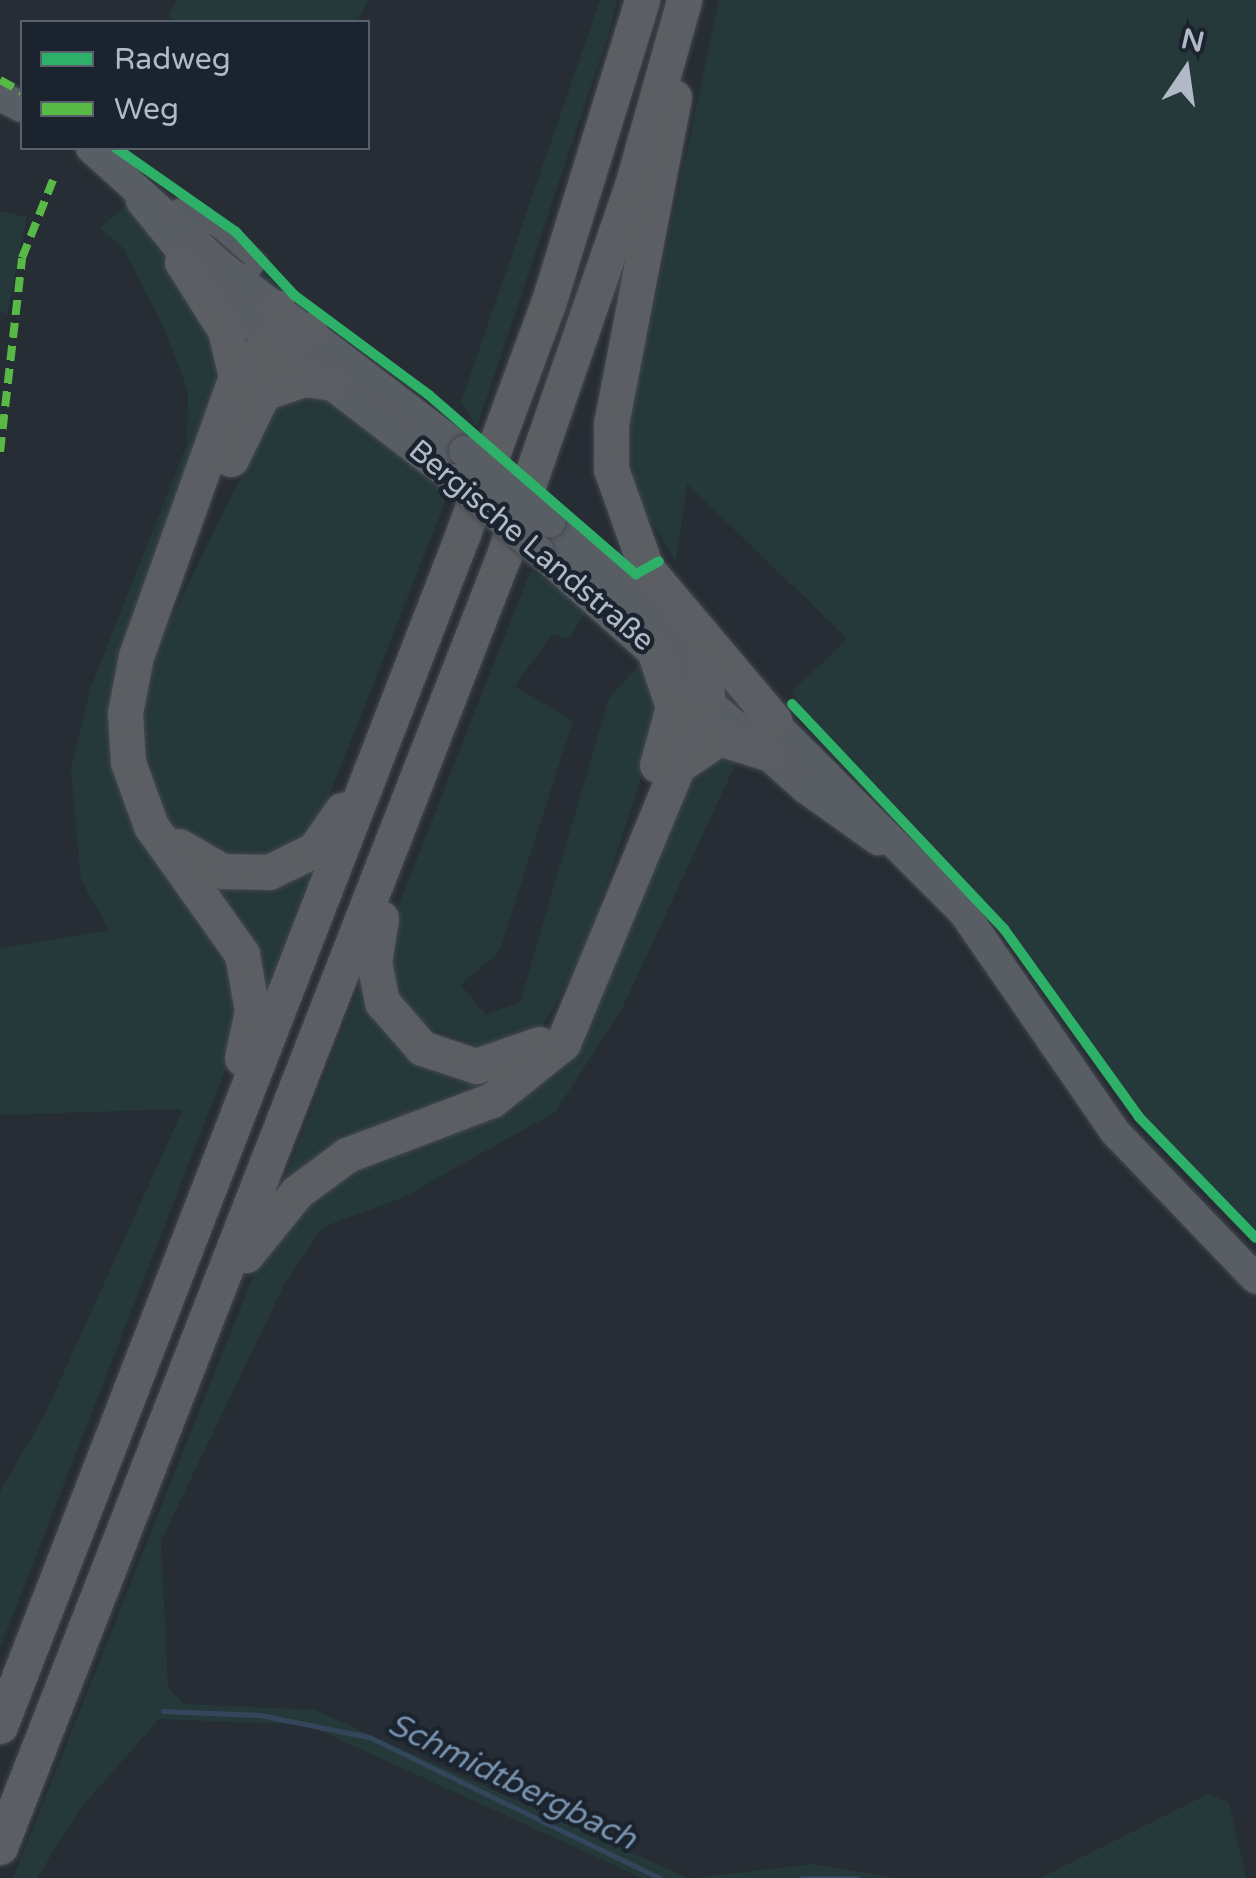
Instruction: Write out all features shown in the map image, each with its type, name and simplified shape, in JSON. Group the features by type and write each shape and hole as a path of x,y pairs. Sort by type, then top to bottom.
{"highway":[{"path":"0,1726 210,1192 548,304 642,0"},
{"path":"0,1847 222,1288 559,403 684,0"},
{"path":"676,34 673,126 611,422 610,469 646,568 772,737"},
{"path":"178,247 225,330 248,386 150,646 134,727 141,775 186,853 243,874 314,850 376,760"},
{"path":"210,1192 204,1162 247,1045 247,970 226,920 142,806 125,713 136,656 248,386 285,330"},
{"path":"248,386 304,379 331,383"},
{"path":"417,782 376,936 382,1002 438,1058 508,1062 545,1039 574,1002 608,908 672,721 652,647"},
{"path":"222,1288 297,1192 347,1155 492,1100 563,1043 707,696 702,658"},
{"path":"678,766 719,738 772,737"}],"main road":[{"name":"Bergische Landstraße","path":"93,150 130,180 178,247 459,465 539,551 707,696 772,737"},
{"name":"Bergische Landstraße","path":"178,247 243,283 331,383 550,522 702,658 834,813 903,854 984,938 1130,1151 1256,1279"},
{"path":"178,247 228,289 243,283"}],"shaded area":[{"path":"176,0 368,0 358,20 168,17"},
{"path":"600,0 617,0 608,36 477,427 461,402"},
{"path":"719,0 1256,0 1256,1233 1135,1106 1020,943 808,717 792,691 848,639 687,484 676,562 619,469"},
{"path":"128,203 228,353 118,734 230,953 236,1042 0,1648 0,1492 45,1414 183,1109 0,1115 0,948 109,930 81,880 71,769 90,690 187,443 188,391 164,328 123,248 100,228"},
{"path":"0,211 27,217 7,315 0,311"},
{"path":"266,266 291,297 451,418 262,283"},
{"path":"311,390 367,422 447,497 314,834 277,856 226,861 180,834 162,811 142,735 145,691 161,639 276,405"},
{"path":"531,570 587,610 569,639 552,634 515,686 573,721 499,952 461,985 486,1015 520,1002 609,698 640,664 664,706 585,952 541,1029 483,1048 419,1024 392,989 388,932"},
{"path":"742,750 620,1013 555,1112 402,1198 323,1227 283,1287 161,1541 168,1687 184,1704 315,1710 688,1878 642,1878 308,1725 159,1719 79,1810 37,1878 13,1878 253,1276 285,1224 357,1163 538,1077 695,770 707,755"},
{"path":"319,857 257,1013 196,870"},
{"path":"365,971 380,1028 424,1065 509,1072 275,1204"},
{"path":"1208,1794 1229,1803 1246,1878 1040,1878"},
{"path":"815,1864 897,1878 692,1878"}],"waterway":[{"name":"Schmidtbergbach","path":"163,1711 260,1715 369,1737 660,1878"},
{"name":"Schmidtbergbach","path":"802,1878 858,1878"}],"marked path":[{"path":"0,80 20,91"},
{"path":"0,452 22,258 53,180"}],"cycle path":[{"path":"119,150 236,232 294,295 429,395 636,574 659,561"},
{"path":"792,704 1004,929 1139,1117 1256,1238"}]}
